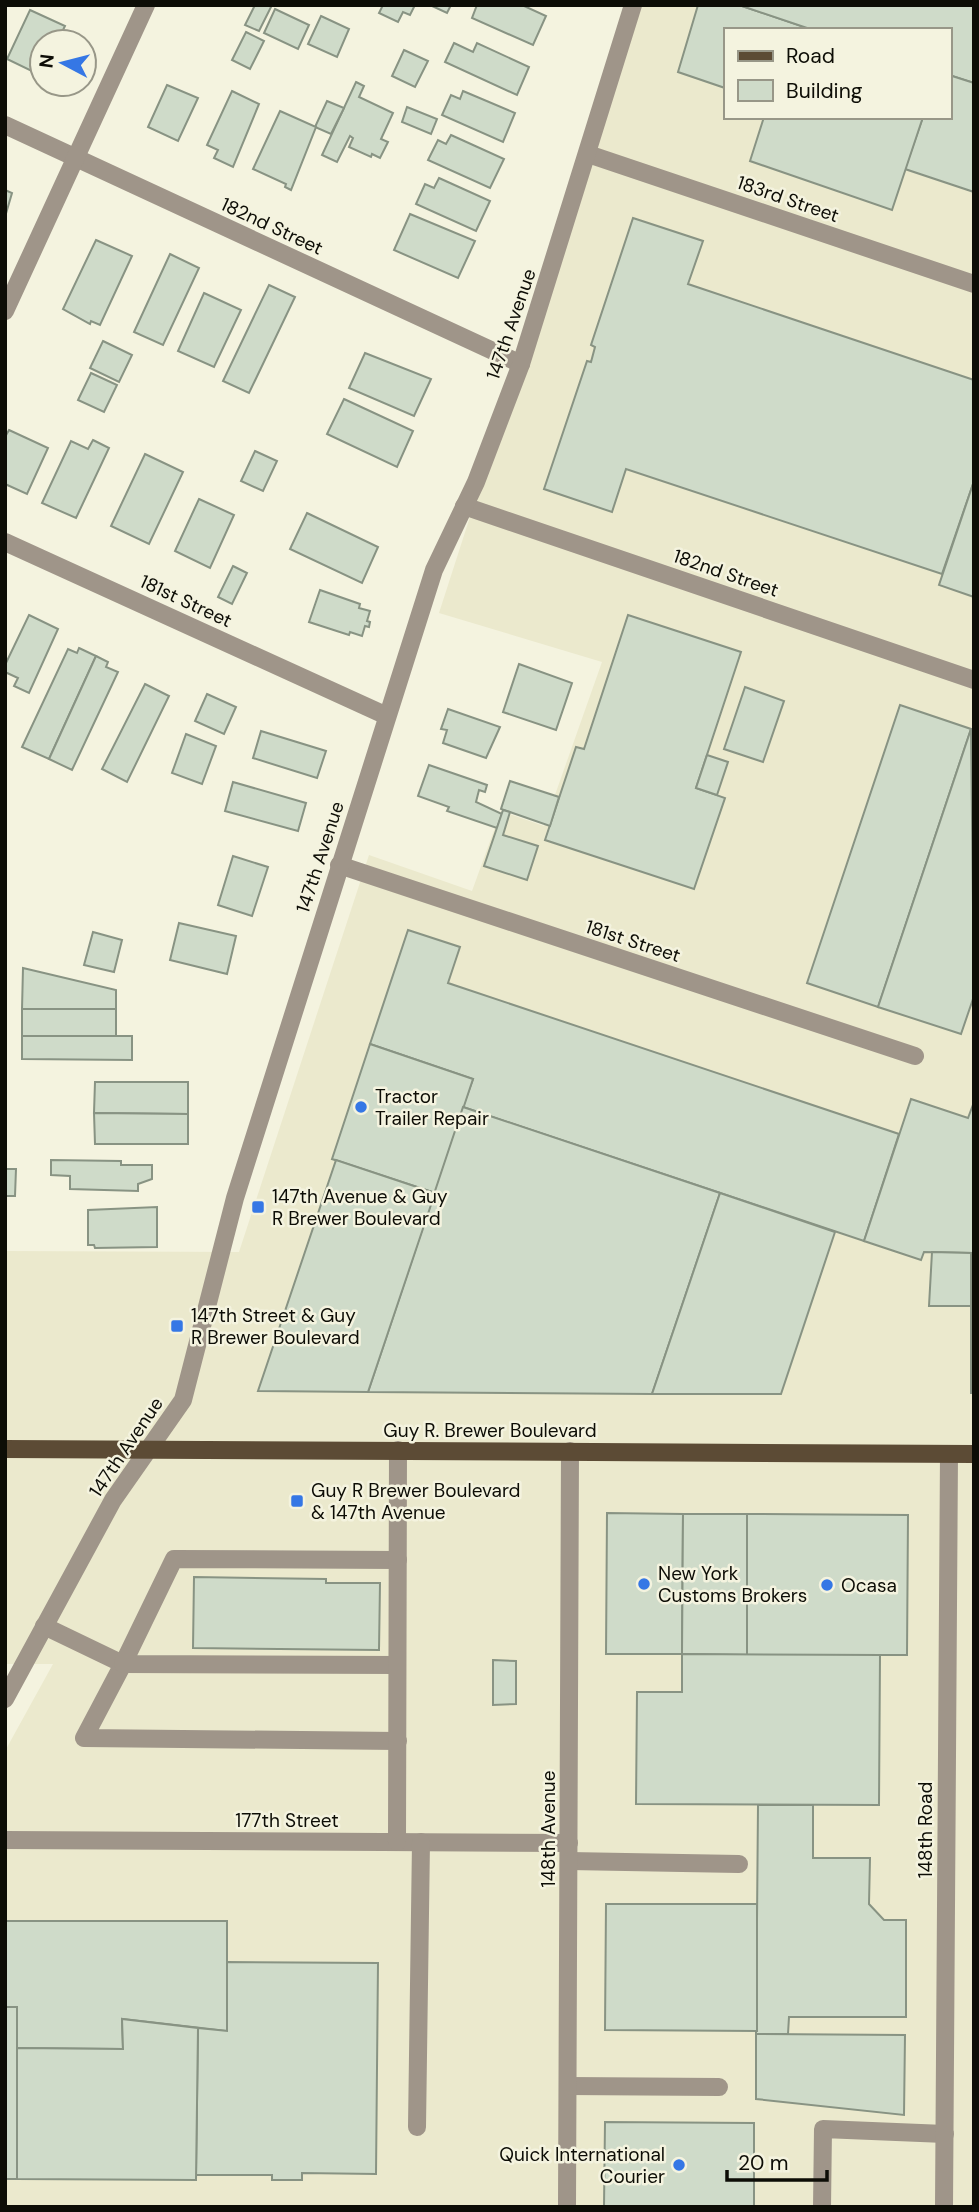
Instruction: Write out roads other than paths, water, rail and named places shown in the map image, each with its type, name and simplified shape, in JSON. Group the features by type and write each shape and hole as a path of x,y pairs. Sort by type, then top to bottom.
{"main road":[{"name":"Guy R. Brewer Boulevard","path":"5,1450 974,1454"}],"street":[{"path":"5,311 146,5"},
{"name":"147th Avenue","path":"5,1699 113,1500 183,1400 235,1198 434,570 464,506 521,364 589,155 633,5"},
{"name":"182nd Street","path":"5,124 521,364"},
{"name":"183rd Street","path":"589,155 974,284"},
{"name":"182nd Street","path":"464,506 974,680"},
{"name":"181st Street","path":"5,541 387,716"},
{"name":"181st Street","path":"340,865 915,1056"},
{"path":"397,1842 398,1450"},
{"name":"148th Avenue","path":"567,2207 570,1451"},
{"name":"148th Road","path":"944,2207 949,1454"},
{"path":"398,1560 174,1559 84,1738 398,1741"},
{"path":"44,1626 123,1664 397,1665"},
{"name":"177th Street","path":"5,1840 569,1843"},
{"path":"417,2127 421,1842"},
{"path":"569,1861 740,1864"},
{"path":"568,2086 719,2087"},
{"path":"822,2207 823,2129 945,2134"}],"place":[{"name":"Tractor Trailer Repair","path":"361,1107"},
{"name":"147th Avenue & Guy R Brewer Boulevard","path":"258,1207"},
{"name":"147th Street & Guy R Brewer Boulevard","path":"177,1326"},
{"name":"Guy R Brewer Boulevard & 147th Avenue","path":"297,1501"},
{"name":"New York Customs Brokers","path":"644,1584"},
{"name":"Ocasa","path":"827,1585"},
{"name":"Quick International Courier","path":"679,2165"}]}
